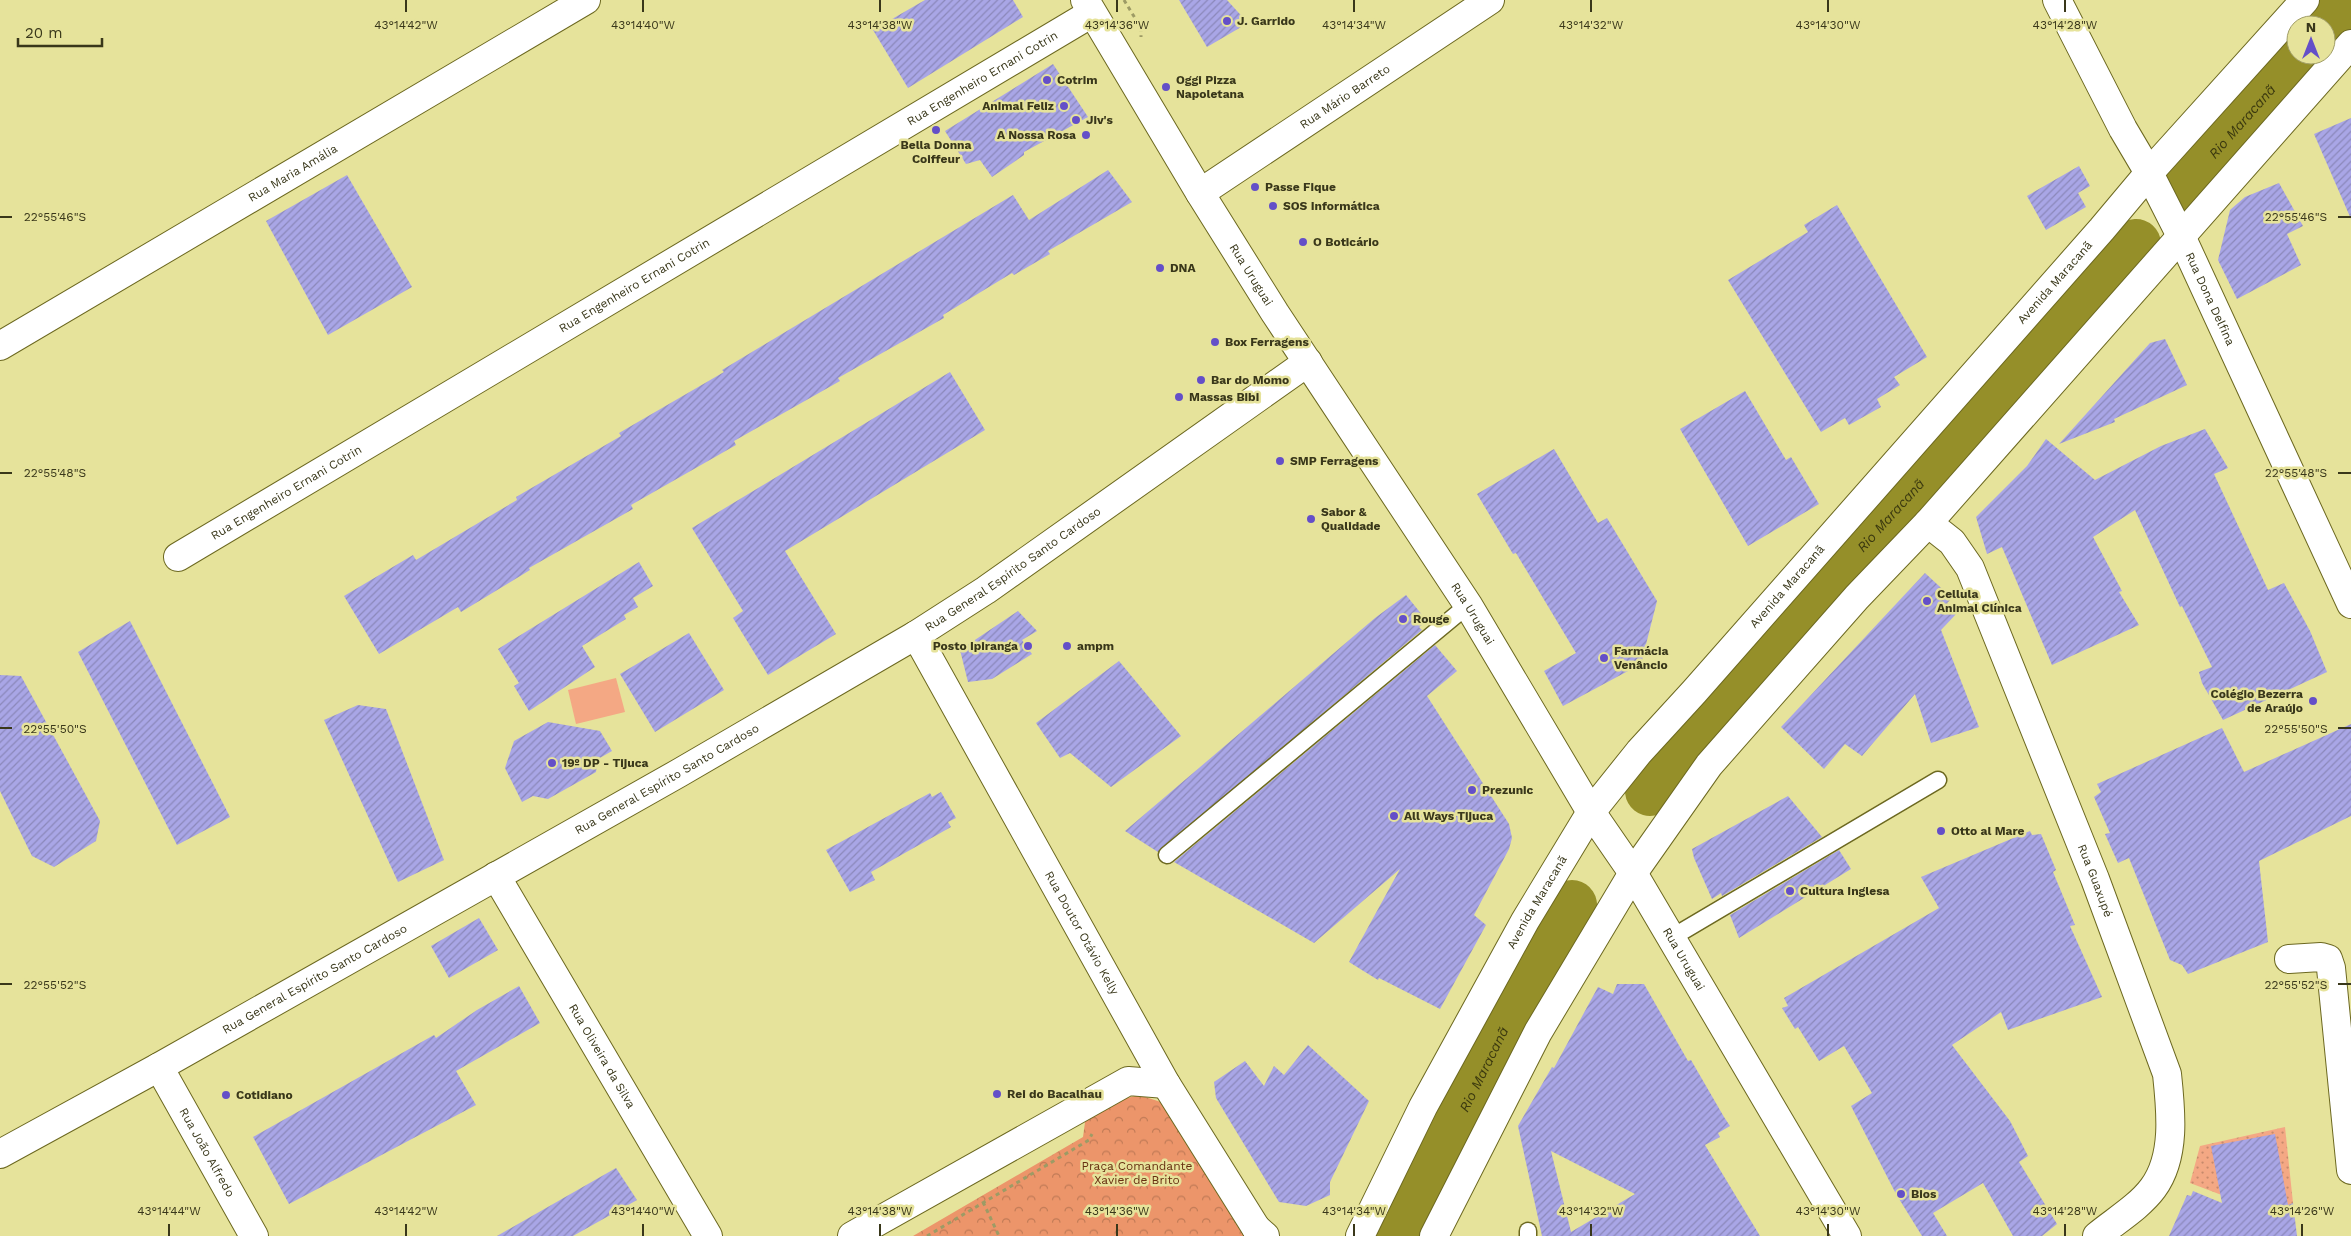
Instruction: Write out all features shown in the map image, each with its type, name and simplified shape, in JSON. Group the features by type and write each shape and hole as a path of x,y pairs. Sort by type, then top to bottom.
{"street":[{"name":"Rua Maria Amália","path":"0,346 586,0"},
{"name":"Rua Mário Barreto","path":"1200,194 1490,0"},
{"name":"Rua Dona Delfina","path":"2057,0 2123,129 2179,231 2351,604"},
{"name":"Avenida Maracanã","path":"1359,1234 1414,1124 1476,1011 1525,922 1591,812 1639,752 1701,685 2102,229 2153,182 2305,0"},
{"name":"Rua Uruguai","path":"1089,7 1200,194 1468,605 1591,812 1633,873 1847,1236"},
{"name":"Rua Engenheiro Ernani Cotrin","path":"178,557 1089,7"},
{"path":"1434,1236 1538,1032 1633,873 1709,765 1857,597 1928,523 2179,231 2351,44"},
{"name":"Rua General Espírito Santo Cardoso","path":"0,1154 158,1068 742,737 916,635 986,590 1308,362"},
{"name":"Rua Guaxupé","path":"1928,523 1952,542 1970,568 2095,879 2167,1074 2170,1100 2170,1134 2162,1173 2153,1188 2142,1200 2097,1236"},
{"name":"Rua Doutor Otávio Kelly","path":"916,635 1166,1084 1260,1233"},
{"name":"Rua Oliveira da Silva","path":"496,876 708,1236"},
{"path":"2289,959 2321,957 2328,959 2331,968 2351,1170"},
{"name":"Rua João Alfredo","path":"158,1068 254,1236"},
{"path":"852,1236 1128,1081 1166,1084"}],"lane":[{"path":"1167,855 1468,605"},
{"path":"1672,938 1938,780"}],"path":[{"path":"927,1236 1089,1140 1095,1129"},
{"path":"983,1202 999,1236"}],"green space":[{"name":"Praça Comandante Xavier de Brito","path":"1139,1095 1164,1103 1245,1236 913,1236 1083,1137 1086,1115 1115,1101"}],"shaded area":[{"path":"616,678 625,712 576,724 568,690"},
{"path":"2285,1127 2293,1203 2269,1213 2190,1183 2200,1146"}],"building":[{"path":"925,0 1013,0 1023,17 908,88 873,30"},
{"path":"1179,0 1227,0 1248,23 1207,47"},
{"path":"1053,64 1088,117 1024,152 1024,155 992,177 980,160 966,164 945,131"},
{"path":"2351,118 2351,219 2314,134"},
{"path":"2079,166 2090,186 2078,193 2086,207 2046,230 2027,196"},
{"path":"1108,170 1132,202 1048,251 1050,254 1014,275 1012,273 943,315 944,318 838,378 840,381 734,441 736,445 631,505 633,509 529,568 530,570 461,612 458,607 379,654 344,596 413,555 416,560 517,500 516,497 621,436 619,433 724,372 722,370 1013,195 1029,220"},
{"path":"347,175 412,287 328,335 266,221"},
{"path":"2279,183 2303,226 2287,234 2301,265 2237,299 2218,260 2230,210 2245,197"},
{"path":"1837,205 1927,357 1894,377 1900,385 1877,399 1881,407 1849,425 1845,418 1821,432 1728,280 1808,232 1804,225"},
{"path":"2165,339 2187,385 2114,419 2115,422 2059,444 2150,343"},
{"path":"950,372 985,430 785,551 836,634 768,675 733,618 743,611 692,528"},
{"path":"1745,391 1786,460 1791,457 1819,504 1748,546 1680,429"},
{"path":"2205,429 2228,468 2214,474 2268,590 2284,583 2310,631 2327,672 2223,720 2202,683 2199,672 2212,667 2182,606 2180,607 2135,510 2093,537 2122,591 2119,592 2139,625 2052,665 2002,547 1987,554 1976,517 2027,466 2046,439 2095,480 2161,446"},
{"path":"1554,449 1598,523 1607,518 1657,601 1641,664 1563,706 1544,671 1576,653 1516,553 1513,554 1477,494"},
{"path":"639,562 653,586 633,598 638,607 624,615 626,619 582,646 595,667 529,711 514,686 519,683 498,649"},
{"path":"1925,573 1952,598 1947,603 1958,612 1941,630 1979,727 1931,743 1915,694 1862,756 1845,744 1824,769 1781,727"},
{"path":"1406,595 1427,621 1419,627 1422,630 1158,852 1125,831 1375,618"},
{"path":"1018,611 1037,631 1022,640 1032,654 992,679 968,682 960,650"},
{"path":"130,621 230,817 177,845 78,652"},
{"path":"689,633 724,690 655,732 620,674"},
{"name":"All Ways Tijuca","path":"1435,645 1457,671 1427,696 1509,824 1512,838 1509,849 1474,915 1486,925 1440,1009 1379,978 1378,980 1349,962 1400,869 1314,943 1174,862"},
{"path":"1119,661 1181,736 1111,787 1070,753 1060,758 1036,723"},
{"path":"0,675 21,676 100,821 96,841 54,867 32,856 0,791"},
{"path":"358,705 386,709 444,860 398,882 324,720"},
{"name":"19º DP - Tijuca","path":"548,722 600,731 612,751 598,759 596,772 548,799 533,796 522,802 505,768 514,741"},
{"path":"2351,724 2351,816 2259,861 2268,942 2188,974 2182,965 2170,960 2129,858 2118,863 2105,834 2110,833 2094,797 2101,792 2097,784 2222,728 2244,772"},
{"path":"941,792 956,818 948,822 951,827 871,872 875,880 850,892 826,850 930,793 932,797"},
{"path":"1788,796 1822,837 1722,896 1721,893 1712,899 1692,849"},
{"path":"2030,831 2032,835 2041,834 2056,870 2053,872 2075,925 2070,926 2102,997 2008,1030 2001,1012 1952,1045 2010,1121 2028,1156 2019,1162 2057,1224 2042,1236 2013,1236 1983,1183 1933,1213 1947,1236 1922,1236 1896,1194 1851,1106 1872,1093 1844,1046 1819,1061 1798,1027 1795,1029 1782,1008 1788,1006 1784,998 1939,908 1921,877"},
{"name":"Cultura Inglesa","path":"1839,850 1851,869 1739,938 1730,915"},
{"path":"479,918 498,950 449,978 431,946"},
{"path":"1617,984 1644,984 1688,1061 1691,1060 1730,1126 1718,1133 1720,1137 1705,1145 1760,1236 1542,1236 1518,1126 1552,1067 1554,1068 1598,987 1613,994","holes":["1551,1151 1635,1194 1571,1232"]},
{"path":"519,986 540,1023 456,1071 476,1105 289,1204 253,1137 434,1035 436,1038 477,1010"},
{"path":"1308,1045 1369,1101 1330,1182 1330,1195 1306,1206 1279,1202 1216,1098 1214,1082 1245,1061 1264,1086 1274,1066 1284,1075"},
{"path":"2275,1134 2288,1205 2293,1203 2297,1236 2169,1236 2187,1195 2191,1196 2193,1191 2222,1203 2211,1146"},
{"path":"616,1168 637,1200 573,1236 497,1236"}],"waterway":[{"name":"Rio Maracanã","path":"2336,15 2349,0"},
{"name":"Rio Maracanã","path":"2183,188 2292,65"},
{"name":"Rio Maracanã","path":"1650,791 1718,706 2136,244"},
{"name":"Rio Maracanã","path":"1401,1236 1549,939 1572,905"}],"place":[{"name":"J. Garrido","path":"1227,21"},
{"name":"Cotrim","path":"1047,80"},
{"name":"Oggi Pizza Napoletana","path":"1166,87"},
{"name":"Animal Feliz","path":"1064,106"},
{"name":"Jiv's","path":"1076,120"},
{"name":"Bella Donna Coiffeur","path":"936,130"},
{"name":"A Nossa Rosa","path":"1086,135"},
{"name":"Passe Fique","path":"1255,187"},
{"name":"SOS Informática","path":"1273,206"},
{"name":"O Boticário","path":"1303,242"},
{"name":"DNA","path":"1160,268"},
{"name":"Box Ferragens","path":"1215,342"},
{"name":"Bar do Momo","path":"1201,380"},
{"name":"Massas Bibi","path":"1179,397"},
{"name":"SMP Ferragens","path":"1280,461"},
{"name":"Sabor & Qualidade","path":"1311,519"},
{"name":"Cellula Animal Clínica","path":"1927,601"},
{"name":"Rouge","path":"1403,619"},
{"name":"Posto Ipiranga","path":"1028,646"},
{"name":"ampm","path":"1067,646"},
{"name":"Farmácia Venâncio","path":"1604,658"},
{"name":"Colégio Bezerra de Araújo","path":"2313,701"},
{"name":"19º DP - Tijuca","path":"552,763"},
{"name":"Prezunic","path":"1472,790"},
{"name":"All Ways Tijuca","path":"1394,816"},
{"name":"Otto al Mare","path":"1941,831"},
{"name":"Cultura Inglesa","path":"1790,891"},
{"name":"Rei do Bacalhau","path":"997,1094"},
{"name":"Cotidiano","path":"226,1095"},
{"name":"Bios","path":"1901,1194"}]}
